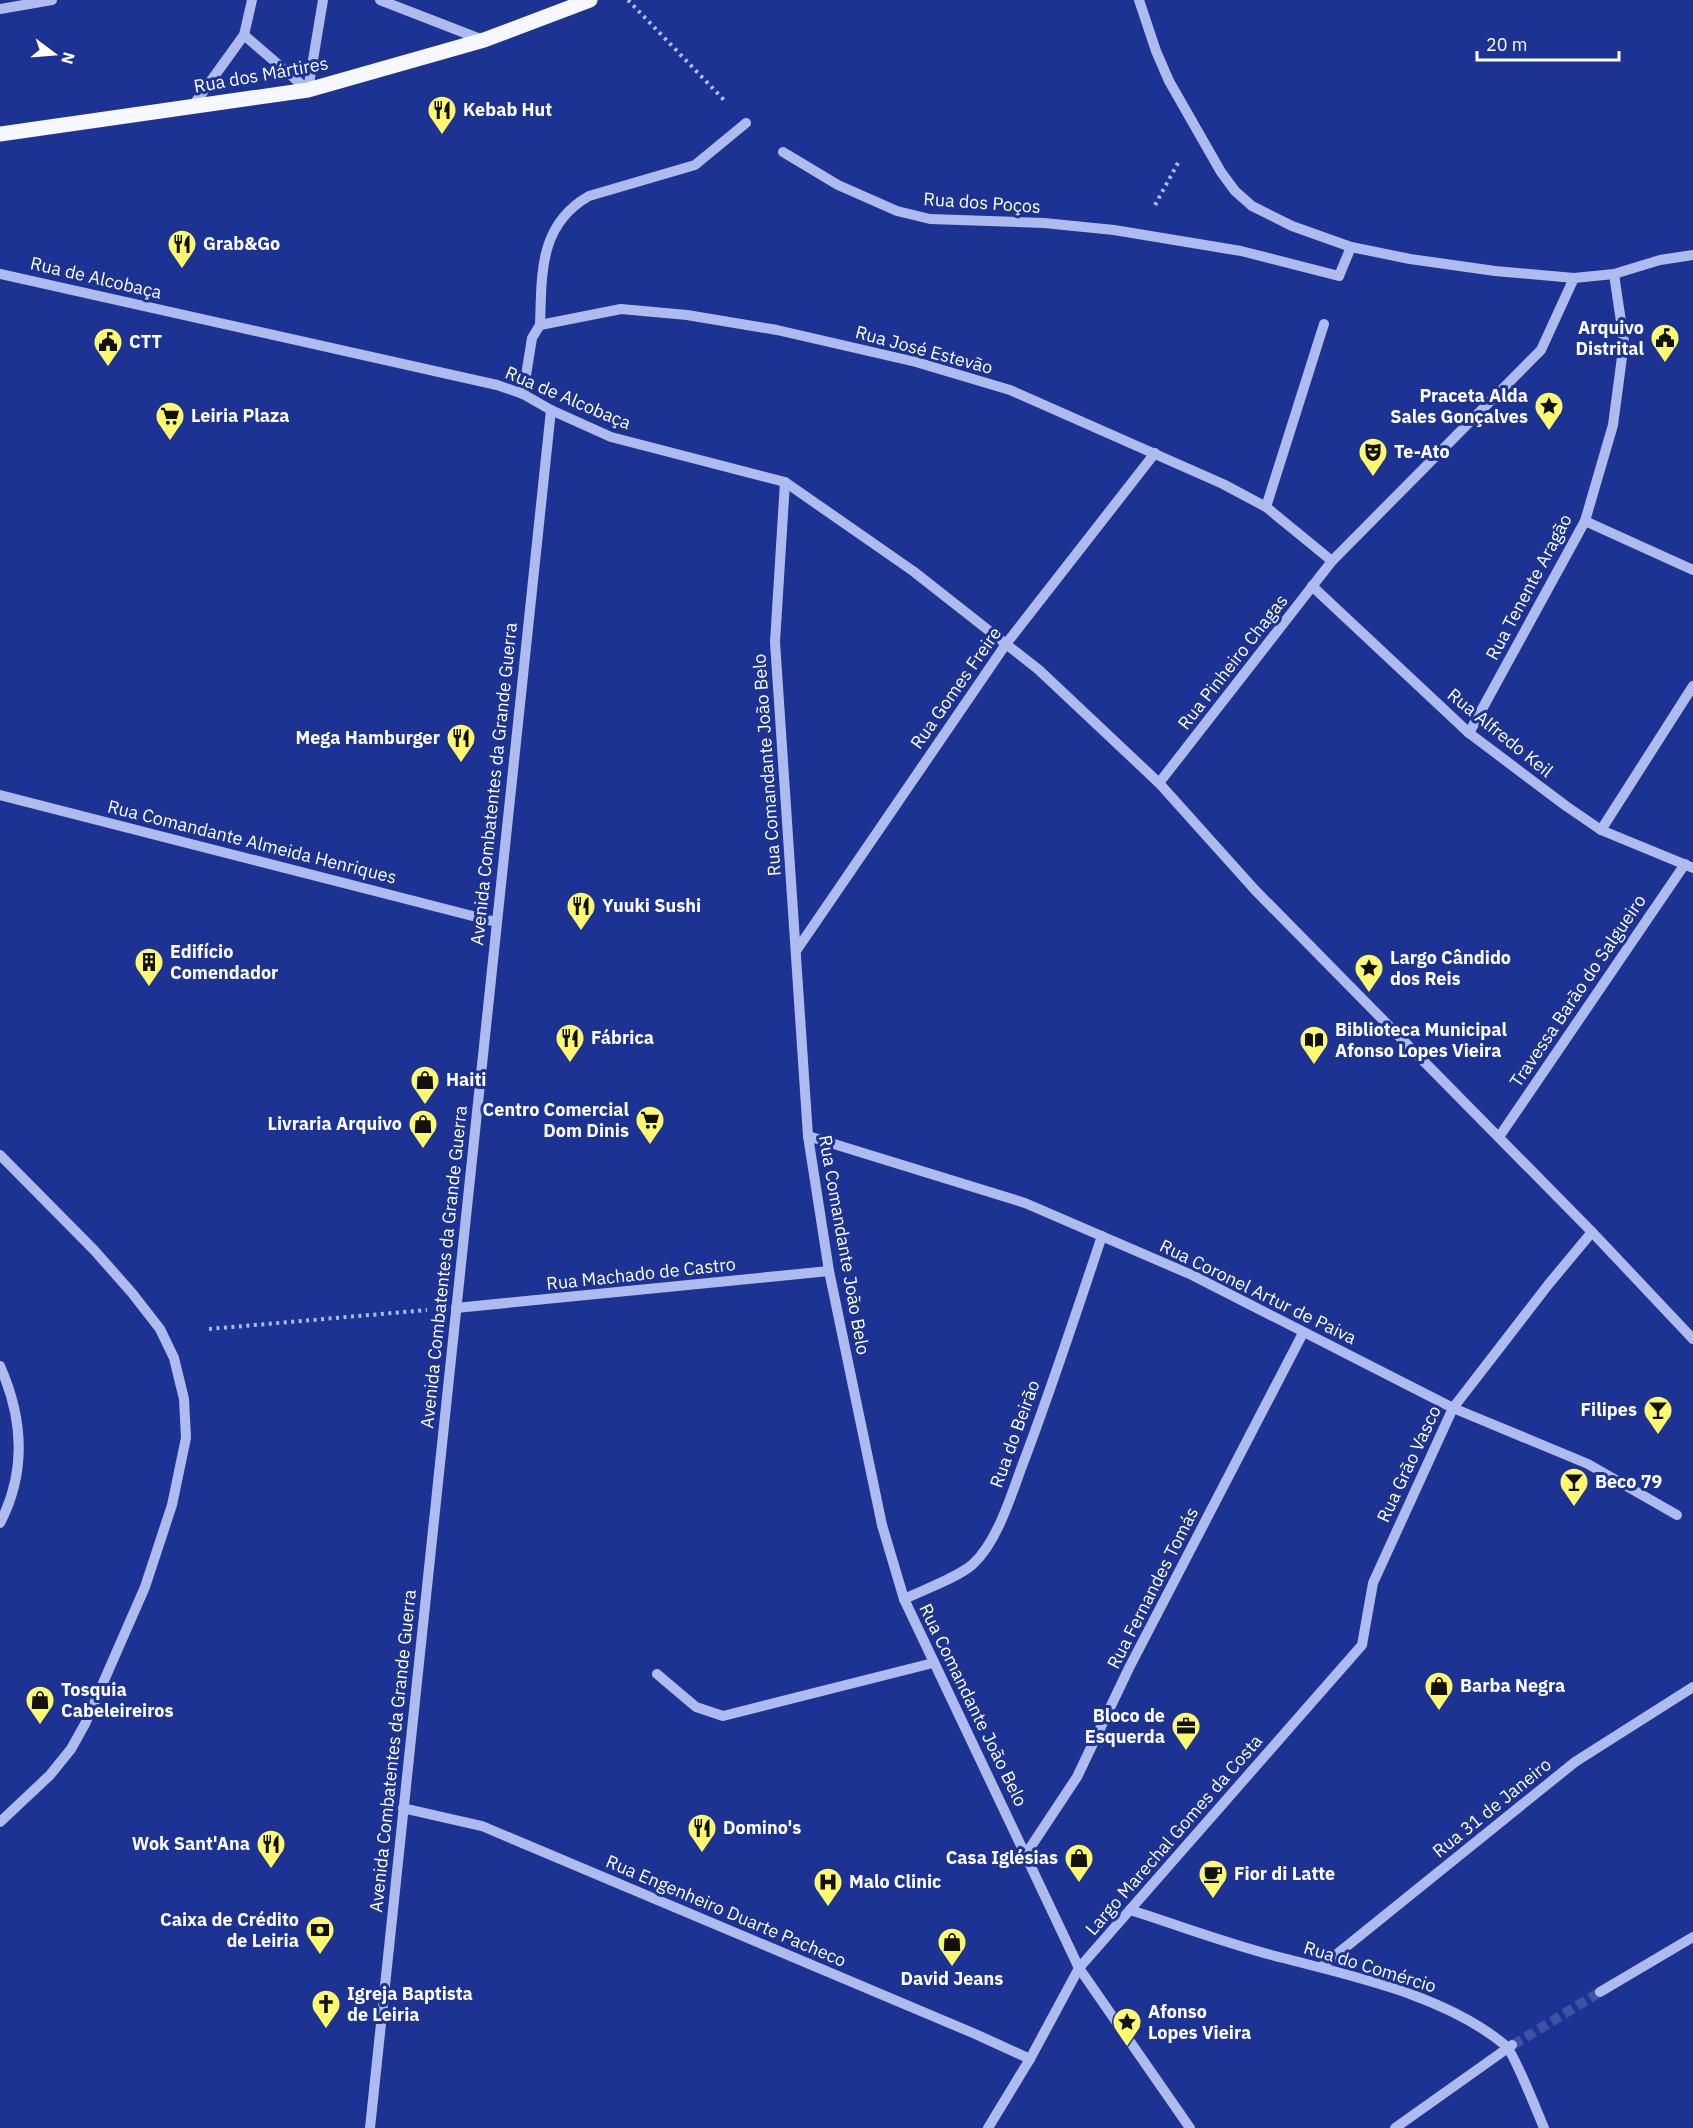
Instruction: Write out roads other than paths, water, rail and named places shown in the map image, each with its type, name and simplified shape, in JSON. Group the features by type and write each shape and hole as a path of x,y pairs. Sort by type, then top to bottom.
{"main road":[{"name":"Rua dos Mártires","path":"0,134 308,90 484,40 590,0"}],"street":[{"path":"0,9 52,0"},
{"path":"192,108 244,35 252,0"},
{"path":"308,90 322,0"},
{"path":"380,0 484,40"},
{"path":"1139,0 1169,81 1221,172 1235,191 1252,207 1292,226 1351,248 1410,259 1495,271 1574,278 1614,274 1660,260 1693,255"},
{"path":"244,35 308,90"},
{"path":"523,394 532,338 540,325 543,262 549,240 574,205 589,196 695,165 746,123"},
{"name":"Rua dos Poços","path":"783,152 838,185 897,211 930,219 1044,223 1134,233 1241,251 1339,276 1351,248"},
{"name":"Rua de Alcobaça","path":"0,274 496,385 523,394 550,410 611,437 785,482 913,571 1006,644"},
{"name":"Rua Tenente Aragão","path":"1469,733 1585,521 1613,425 1624,342 1614,274"},
{"name":"Rua Pinheiro Chagas","path":"1159,783 1332,561 1541,350 1574,278"},
{"name":"Rua José Estevão","path":"540,325 621,309 687,315 777,330 916,362 1010,390 1155,453 1266,507 1332,561"},
{"path":"1266,507 1324,324"},
{"name":"Avenida Combatentes da Grande Guerra","path":"370,2128 550,410"},
{"name":"Rua Gomes Freire","path":"796,951 1006,644 1155,453"},
{"name":"Rua Comandante João Belo","path":"785,482 775,642 808,1136 829,1271 882,1525 904,1599 1079,1968 1190,2128"},
{"path":"1585,521 1693,570"},
{"name":"Rua Alfredo Keil","path":"1312,586 1469,733 1566,806 1602,830 1689,866"},
{"path":"1006,644 1039,670 1159,783 1255,890 1592,1232 1693,1339"},
{"path":"1602,830 1693,686"},
{"name":"Rua Comandante Almeida Henriques","path":"0,795 496,922"},
{"name":"Travessa Barão do Salgueiro","path":"1499,1137 1689,866"},
{"name":"Rua Coronel Artur de Paiva","path":"808,1136 1024,1203 1192,1275 1453,1408 1588,1464 1677,1515"},
{"path":"0,1155 94,1250 160,1329 174,1358 184,1400 186,1438 172,1505 145,1587 85,1724 71,1749 50,1775 0,1822"},
{"name":"Rua Grão Vasco","path":"1362,1645 1373,1583 1453,1408 1592,1232"},
{"name":"Rua do Beirão","path":"904,1599 973,1564 988,1544 1005,1510 1032,1440 1102,1236"},
{"name":"Rua Machado de Castro","path":"456,1308 829,1271"},
{"name":"Rua Fernandes Tomás","path":"1026,1854 1077,1777 1130,1668 1303,1333"},
{"path":"0,1366 17,1415 18,1469 11,1497 0,1523"},
{"name":"Largo Marechal Gomes da Costa","path":"988,2128 1030,2059 1079,1968 1362,1645"},
{"path":"657,1674 696,1707 723,1716 933,1663"},
{"name":"Rua 31 de Janeiro","path":"1321,1967 1575,1762 1693,1688"},
{"name":"Rua Engenheiro Duarte Pacheco","path":"404,1808 482,1826 1030,2059"},
{"name":"Rua do Comércio","path":"1130,1910 1281,1958 1321,1967 1432,2002 1456,2013 1510,2046"},
{"path":"1600,1992 1693,1937"},
{"path":"1395,2128 1510,2046 1544,2128"}],"tunnel":[{"path":"1513,2045 1600,1992"}],"place":[{"name":"Kebab Hut","path":"442,136"},
{"name":"Grab&Go","path":"182,270"},
{"name":"Arquivo Distrital","path":"1665,364"},
{"name":"CTT","path":"108,368"},
{"name":"Praceta Alda Sales Gonçalves","path":"1549,432"},
{"name":"Leiria Plaza","path":"170,442"},
{"name":"Te-Ato","path":"1373,478"},
{"name":"Mega Hamburger","path":"461,764"},
{"name":"Yuuki Sushi","path":"581,932"},
{"name":"Edifício Comendador","path":"149,988"},
{"name":"Largo Cândido dos Reis","path":"1369,994"},
{"name":"Fábrica","path":"570,1064"},
{"name":"Biblioteca Municipal Afonso Lopes Vieira","path":"1314,1066"},
{"name":"Haiti","path":"425,1106"},
{"name":"Centro Comercial Dom Dinis","path":"650,1146"},
{"name":"Livraria Arquivo","path":"423,1150"},
{"name":"Filipes","path":"1658,1436"},
{"name":"Beco 79","path":"1574,1508"},
{"name":"Barba Negra","path":"1439,1712"},
{"name":"Tosquia Cabeleireiros","path":"40,1726"},
{"name":"Bloco de Esquerda","path":"1186,1752"},
{"name":"Domino's","path":"702,1854"},
{"name":"Wok Sant'Ana","path":"271,1870"},
{"name":"Casa Iglésias","path":"1079,1884"},
{"name":"Fior di Latte","path":"1213,1900"},
{"name":"Malo Clinic","path":"828,1908"},
{"name":"Caixa de Crédito de Leiria","path":"320,1956"},
{"name":"David Jeans","path":"952,1968"},
{"name":"Igreja Baptista de Leiria","path":"326,2030"},
{"name":"Afonso Lopes Vieira","path":"1127,2048"}]}
